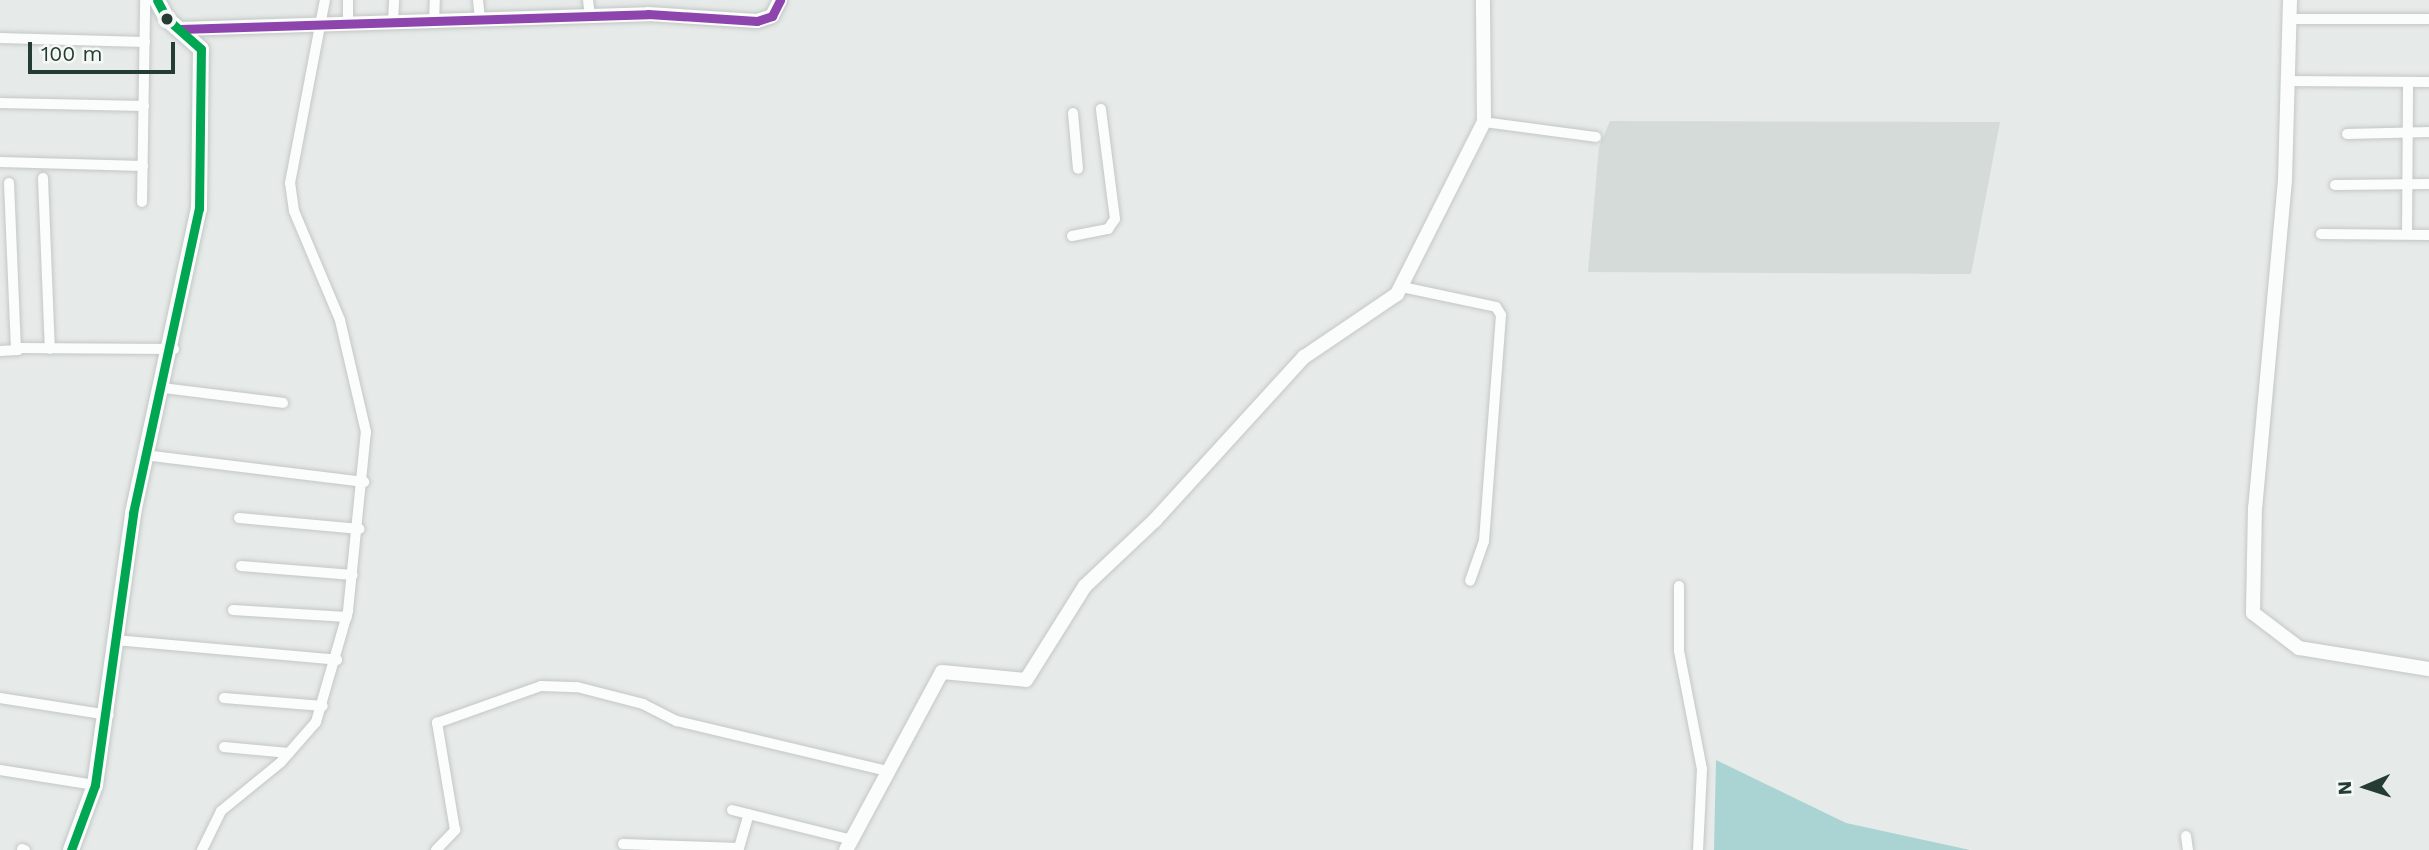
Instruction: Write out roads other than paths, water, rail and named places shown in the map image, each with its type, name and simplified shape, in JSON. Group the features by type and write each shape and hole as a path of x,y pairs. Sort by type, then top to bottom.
{"main road":[{"path":"71,850 95,785 109,715 115,640 144,455 174,349 200,209 201,49 180,29 157,0"}],"street":[{"path":"142,202 145,0"},
{"path":"202,850 222,811 289,753 323,706 347,617 364,482 366,432 347,346 291,195 293,145 324,22 325,0"},
{"path":"348,0 348,22"},
{"path":"393,22 394,0"},
{"path":"435,0 435,23"},
{"path":"478,0 480,19"},
{"path":"588,0 590,16"},
{"path":"180,29 324,22 435,23 590,16 765,20 780,0"},
{"path":"732,810 849,845 942,672 1026,680 1085,586 1304,357 1336,330 1383,309 1402,287 1484,122 1483,0"},
{"path":"2290,0 2288,81 2255,507 2253,613 2299,648 2429,669"},
{"path":"2289,19 2429,19"},
{"path":"0,38 145,42"},
{"path":"2288,81 2429,82"},
{"path":"2407,234 2408,82"},
{"path":"0,103 144,106"},
{"path":"1072,236 1108,229 1115,219 1101,109"},
{"path":"1073,113 1078,169"},
{"path":"1484,122 1597,137"},
{"path":"2347,134 2429,132"},
{"path":"0,162 143,166"},
{"path":"43,178 50,349"},
{"path":"9,183 18,350"},
{"path":"2335,185 2429,184"},
{"path":"2321,234 2429,234"},
{"path":"1402,287 1496,307 1501,315 1484,541 1471,581"},
{"path":"0,351 174,349"},
{"path":"163,388 283,403"},
{"path":"144,455 364,482"},
{"path":"239,518 359,529"},
{"path":"241,566 353,575"},
{"path":"1679,586 1679,651 1702,769 1698,850"},
{"path":"233,610 347,617"},
{"path":"115,640 337,660"},
{"path":"436,850 455,830 437,723 541,686 577,687 643,704 677,721 887,771"},
{"path":"0,698 109,715"},
{"path":"224,698 323,706"},
{"path":"224,747 289,753"},
{"path":"0,770 95,785"},
{"path":"623,844 739,848 749,814"},
{"path":"2186,836 2188,850"}],"water":[{"path":"1716,760 1846,823 1970,850 1714,850"}]}
